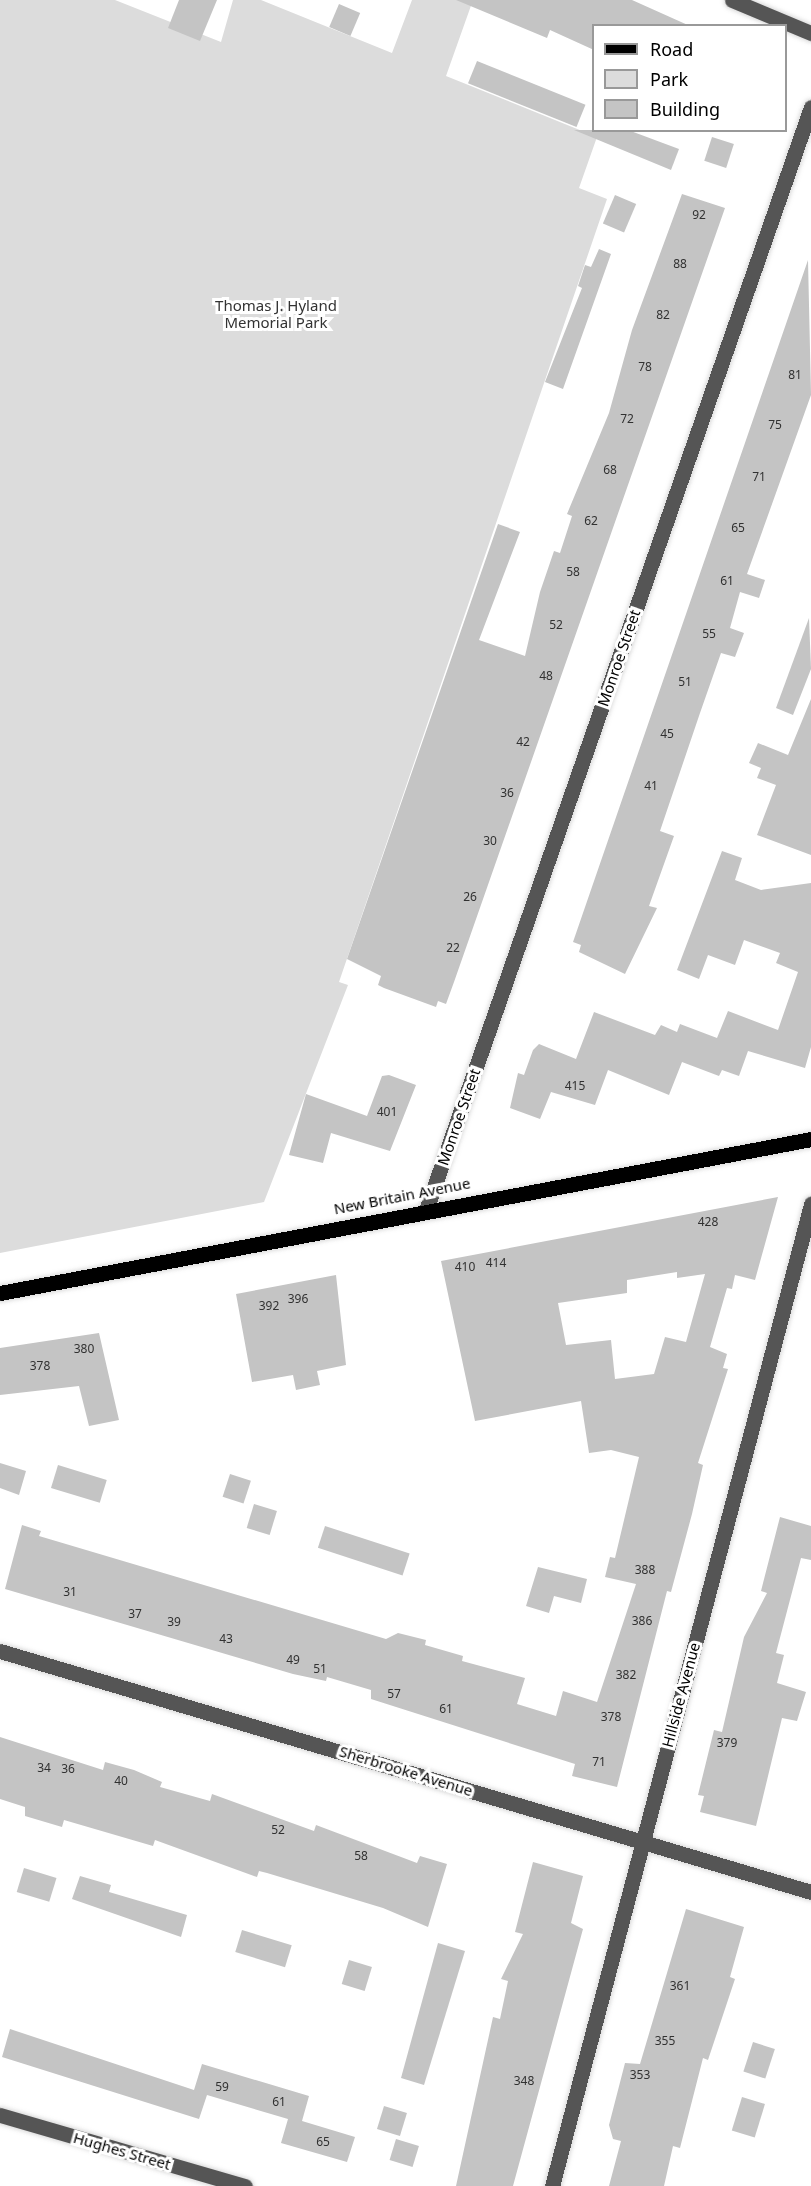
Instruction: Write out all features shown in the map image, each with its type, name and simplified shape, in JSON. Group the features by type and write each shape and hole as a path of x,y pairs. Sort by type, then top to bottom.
{"main road":[{"name":"New Britain Avenue","path":"0,1293 426,1209 811,1139"}],"street":[{"path":"732,0 811,33"},
{"name":"Monroe Street","path":"426,1209 811,107"},
{"name":"Hillside Avenue","path":"552,2186 811,1204"},
{"name":"Sherbrooke Avenue","path":"0,1651 811,1892"},
{"name":"Hughes Street","path":"0,2115 245,2186"}],"green space":[{"name":"Thomas J. Hyland Memorial Park","path":"0,0 115,0 221,42 233,0 261,0 392,53 412,0 473,0 446,76 597,137 579,188 607,199 339,982 348,985 264,1202 0,1253"}],"building":[{"path":"179,0 217,0 200,41 168,28"},
{"path":"456,0 632,0 686,24 592,24 592,49 550,30 547,38"},
{"path":"339,4 360,13 350,36 329,27"},
{"path":"477,61 585,105 576,127 468,83"},
{"path":"574,130 633,132 679,149 671,170"},
{"path":"712,137 734,144 726,168 704,161"},
{"path":"682,194 725,208 454,982 446,1004 438,1001 436,1007 378,985 381,976 347,959 498,524 520,532 479,640 525,656 540,592 554,551 560,553 572,516 567,514 609,413 632,330"},
{"path":"615,195 636,204 624,233 603,224"},
{"path":"599,249 611,254 563,389 545,382 582,288 578,286 585,265 591,267"},
{"path":"808,260 811,395 747,574 765,580 759,598 740,592 730,628 744,633 735,657 721,653 700,713 660,831 674,836 649,906 657,908 625,974 579,952 581,945 573,942"},
{"path":"809,618 811,669 793,715 776,708"},
{"path":"811,699 811,855 757,835 776,785 757,778 761,768 749,763 758,743 788,755"},
{"path":"722,851 742,858 735,880 761,890 811,883 811,1047 805,1068 748,1051 739,1076 722,1070 719,1076 682,1062 669,1095 608,1070 595,1105 551,1092 540,1119 510,1108 518,1073 524,1075 533,1050 539,1044 576,1059 594,1012 655,1035 661,1025 677,1032 680,1024 717,1038 728,1011 778,1030 798,972 776,963 780,953 744,940 735,965 708,955 699,979 677,970"},
{"path":"389,1075 416,1085 390,1151 331,1133 323,1163 289,1155 306,1094 367,1116 382,1076"},
{"path":"778,1197 755,1280 735,1275 732,1289 727,1288 710,1347 727,1354 723,1368 728,1369 698,1463 703,1465 692,1514 671,1592 667,1591 617,1787 572,1776 575,1764 371,1699 371,1690 327,1677 326,1681 293,1674 5,1589 22,1525 41,1531 39,1536 386,1639 398,1633 426,1640 425,1645 463,1656 462,1661 525,1678 517,1704 556,1716 563,1691 597,1702 636,1584 605,1577 610,1557 615,1558 639,1457 611,1450 589,1453 581,1401 475,1421 441,1261","holes":["677,1272 677,1278 705,1274 686,1342 665,1337 654,1374 615,1379 611,1340 566,1345 558,1303 627,1293 627,1280"]},
{"path":"336,1275 346,1365 317,1371 320,1385 296,1390 293,1375 252,1382 236,1294"},
{"path":"99,1333 119,1420 89,1426 79,1386 0,1395 0,1348"},
{"path":"0,1463 26,1471 19,1495 0,1488"},
{"path":"58,1465 107,1480 100,1503 51,1488"},
{"path":"230,1474 251,1481 244,1504 223,1497"},
{"path":"254,1504 277,1511 270,1535 247,1528"},
{"path":"780,1517 811,1526 811,1560 801,1558 776,1653 784,1655 777,1683 806,1692 797,1721 782,1718 756,1826 700,1812 704,1796 698,1795 714,1730 722,1732 744,1637 767,1593 761,1591"},
{"path":"325,1526 410,1554 403,1575 318,1548"},
{"path":"538,1567 587,1579 581,1603 554,1596 549,1613 526,1606"},
{"path":"0,1737 103,1770 105,1762 134,1770 162,1782 160,1787 210,1801 212,1794 314,1831 316,1825 417,1863 420,1856 447,1864 428,1927 383,1908 259,1871 257,1877 155,1840 153,1846 64,1820 62,1827 25,1816 25,1807 0,1799"},
{"path":"533,1862 583,1876 571,1923 583,1929 513,2186 456,2186 493,2017 500,2019 508,1981 501,1979 523,1934 515,1932"},
{"path":"24,1868 57,1878 49,1902 17,1892"},
{"path":"80,1876 111,1885 109,1892 187,1915 181,1937 72,1899"},
{"path":"686,1909 744,1927 730,1977 735,1979 708,2060 703,2058 680,2148 673,2146 664,2186 609,2186 621,2141 613,2139 609,2125 625,2063 640,2064"},
{"path":"242,1930 292,1945 285,1967 235,1952"},
{"path":"438,1943 465,1951 424,2085 401,2078"},
{"path":"349,1960 372,1967 365,1991 342,1984"},
{"path":"10,2029 194,2090 202,2064 309,2096 302,2121 355,2137 347,2162 281,2143 288,2119 207,2095 199,2119 2,2057"},
{"path":"753,2042 775,2049 765,2079 743,2071"},
{"path":"742,2097 765,2104 755,2137 732,2130"},
{"path":"384,2106 407,2113 400,2136 377,2129"},
{"path":"396,2139 419,2146 413,2167 390,2160"}]}
